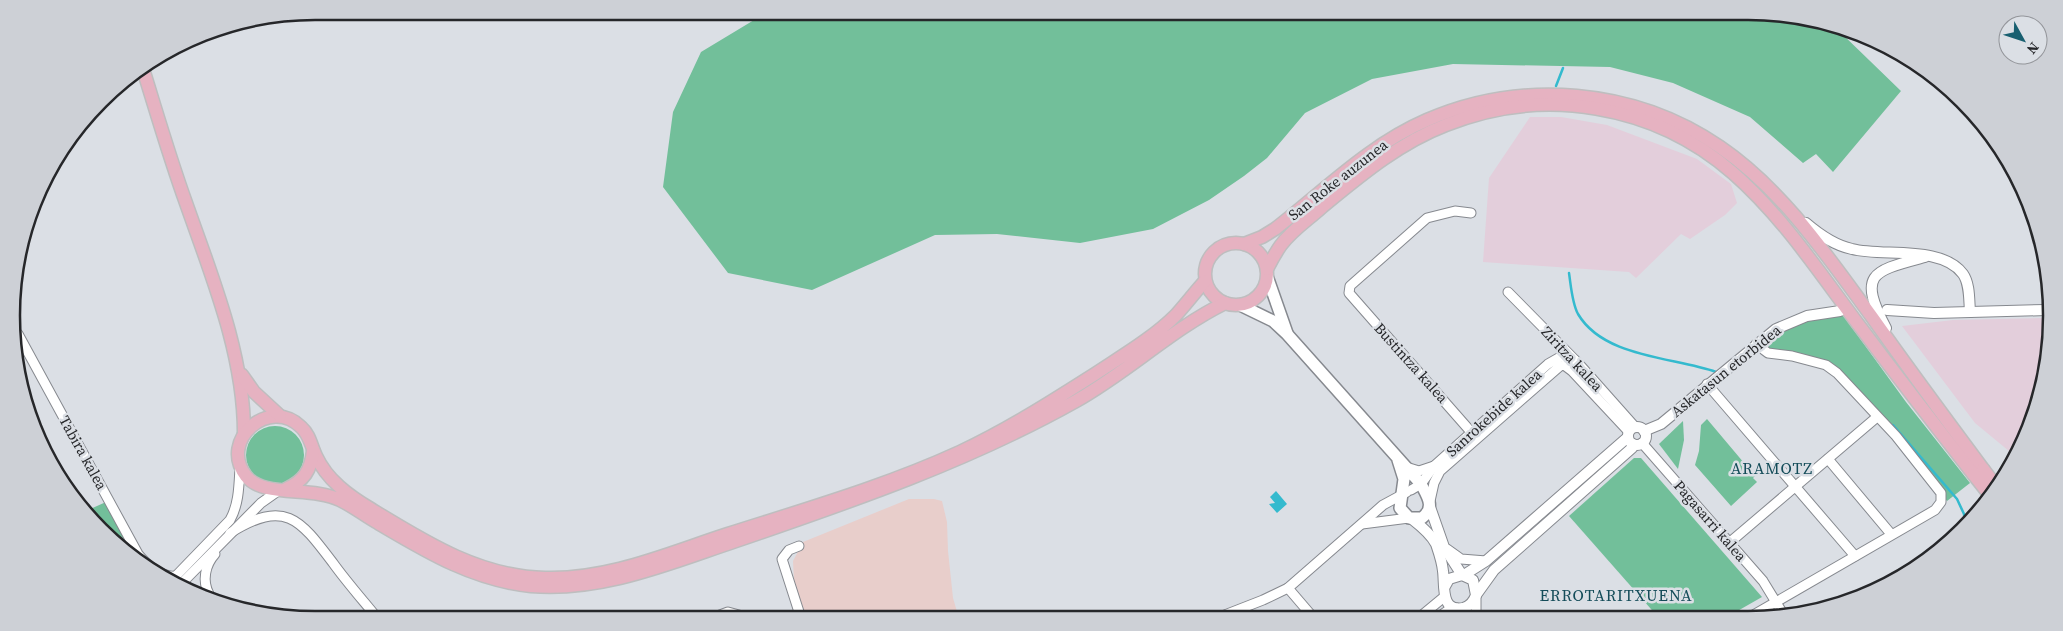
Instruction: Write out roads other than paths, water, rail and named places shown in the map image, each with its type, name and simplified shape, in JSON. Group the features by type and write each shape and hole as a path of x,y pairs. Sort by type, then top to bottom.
{"main road":[{"path":"144,75 176,177 211,276 239,370 243,398 244,434 239,450 240,466 246,477 255,485 266,490 311,491 339,499 443,561 484,577 532,586 563,587 602,582 660,566 796,521 961,458 1079,400 1202,316 1225,303"},
{"path":"1240,305 1250,302 1258,295 1264,286 1267,272 1282,244 1302,225 1386,156 1424,133 1467,116 1515,102 1543,100 1571,94 1610,100 1654,113 1720,148 1742,165 1786,206 1834,266 1900,356 1978,472 1987,488"},
{"name":"San Roke auzunea","path":"1244,244 1262,237 1275,229 1346,170 1389,140 1426,120 1492,99 1515,102"},
{"path":"1543,100 1609,109 1651,123 1689,140 1736,175 1798,244 1918,404 1978,472 1991,482"},
{"path":"313,451 328,475 350,496 458,558 502,573 524,577 569,578 590,576 622,568 870,487 958,453 1012,425 1114,361 1174,317 1205,282 1208,260 1214,252 1223,246 1233,243 1244,244 1254,249 1262,258 1287,334"},
{"path":"1205,282 1213,295 1225,303 1240,305 1273,321 1287,334 1402,464 1416,495 1422,518 1411,518 1402,512 1416,495"},
{"path":"239,370 254,392 280,416"},
{"path":"244,434 256,422 264,418 280,416 290,419 303,428 311,441 313,451 312,463 306,475 298,484 282,490"},
{"path":"1402,464 1403,473 1416,495"}],"street":[{"path":"1786,206 1817,232 1838,245 1866,252 1907,252 1948,263 1963,274 1967,284 1970,312"},
{"name":"Bustintza kalea","path":"1471,213 1455,211 1428,218 1350,286 1349,293 1472,433"},
{"path":"1900,356 1874,305 1871,292 1873,282 1879,272 1888,267 1926,257"},
{"name":"Ziritza kalea","path":"1508,292 1575,360 1635,436"},
{"path":"1886,310 1970,312 2043,310"},
{"name":"Askatasun etorbidea","path":"1463,575 1486,561 1635,436 1661,424 1707,384 1776,329 1791,321 1807,316 1840,311"},
{"name":"Tabira kalea","path":"22,341 136,550"},
{"path":"1756,344 1768,353 1792,356 1826,365 1837,373 1914,458 1941,493 1940,502 1936,510 1761,610"},
{"name":"Sanrokebide kalea","path":"1416,495 1434,466 1556,358 1562,356 1575,360"},
{"name":"Sanrokebide kalea","path":"1416,495 1434,483 1440,471 1553,370 1560,366 1567,366"},
{"name":"Ziritza kalea","path":"1567,366 1635,436"},
{"path":"1707,384 1855,556"},
{"path":"1729,543 1877,417"},
{"name":"Askatasun etorbidea","path":"1476,596 1494,570 1626,453 1635,436"},
{"name":"Pagasarri kalea","path":"1635,436 1763,581 1780,609"},
{"path":"1828,459 1892,534"},
{"path":"1402,464 1420,471 1434,466"},
{"path":"179,577 225,526 234,512 240,466"},
{"path":"179,577 227,536 261,503 282,490"},
{"path":"1235,611 1288,588 1383,505 1416,495 1444,547 1463,575 1473,580 1476,611"},
{"path":"208,591 205,582 206,571 211,558 227,536 256,519 270,515 282,516 297,522 315,539 345,580 371,611"},
{"path":"1362,524 1411,518 1435,542 1443,569 1444,592 1458,611 1470,605 1476,596"},
{"path":"799,546 789,550 782,559 799,611"},
{"path":"1444,547 1461,559 1486,561"},
{"path":"1426,611 1444,592 1448,579 1463,575"},
{"path":"1288,588 1308,611"}],"water":[{"path":"1276,491 1287,504 1277,513 1269,504 1275,503 1270,497"}],"waterway":[{"path":"1556,86 1563,68"},
{"path":"1569,273 1573,300 1578,314 1590,329 1605,340 1641,354 1716,372"},
{"path":"1893,425 1957,499 1964,516"}],"district":[{"name":"ARAMOTZ","path":"1772,468"},
{"name":"ERROTARITXUENA","path":"1616,595"}]}
